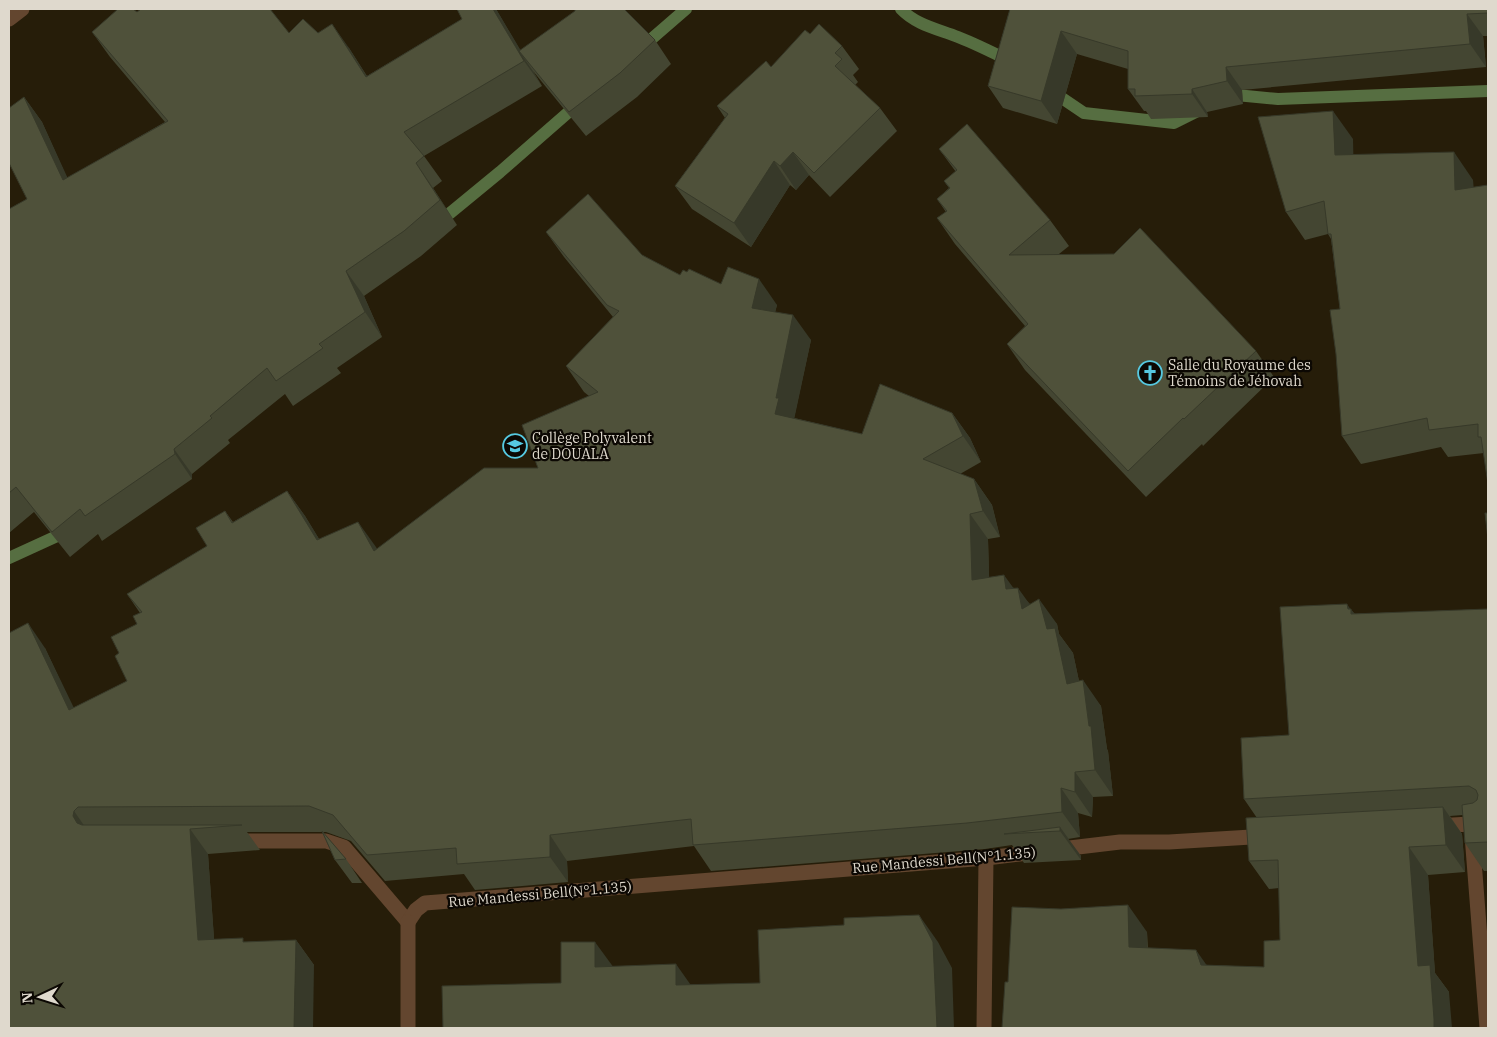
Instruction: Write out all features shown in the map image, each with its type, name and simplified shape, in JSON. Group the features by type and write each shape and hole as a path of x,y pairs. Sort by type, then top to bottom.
{"street":[{"path":"9,19 22,9"},
{"path":"1422,827 1488,823"},
{"path":"1471,824 1487,1028"},
{"name":"Rue Mandessi Bell(N°1.135)","path":"408,922 416,910 426,903 986,858 1120,842 1169,842 1286,835"},
{"path":"218,841 326,841 344,847 408,922 408,1028"},
{"path":"984,1028 986,858"}],"building":[{"path":"118,9 133,9 137,12 141,9 270,9 289,33 303,19 318,33 332,24 366,77 462,19 457,9 493,9 524,61 404,132 424,156 416,163 440,200 404,231 346,271 365,312 319,344 323,348 276,381 267,368 210,416 212,418 174,449 175,454 85,516 80,509 52,532 16,487 9,493 9,209 27,199 9,163 9,108 24,97 63,180 168,121 92,32"},
{"path":"575,9 624,9 655,40 620,73 569,112 519,51 575,11"},
{"path":"1010,9 1488,9 1488,13 1467,14 1470,44 1226,67 1227,81 1192,89 1192,94 1135,96 1135,89 1128,89 1128,51 1061,31 1041,101 988,86"},
{"path":"819,24 842,46 835,53 842,59 835,66 880,108 814,173 793,152 780,166 774,161 734,223 675,186 728,114 717,106 766,61 771,67 805,30 810,34"},
{"path":"1333,111 1335,155 1454,152 1455,190 1488,185 1488,484 1481,437 1478,437 1478,424 1429,430 1427,418 1342,436 1336,354 1330,310 1340,309 1331,234 1328,234 1324,201 1286,212 1258,117"},
{"path":"967,124 1050,220 1009,255 1114,254 1140,228 1256,351 1128,471 1007,344 1028,324 937,218 947,211 937,199 950,188 944,181 957,170 939,149"},
{"path":"588,194 642,255 680,275 683,270 687,272 689,269 721,284 728,267 759,279 752,308 793,315 776,398 779,398 775,414 862,434 880,384 952,413 963,436 923,459 974,479 983,511 970,514 972,580 1004,575 1006,589 1018,588 1022,609 1039,599 1047,629 1055,628 1067,684 1083,680 1089,726 1091,726 1095,770 1075,772 1075,792 1061,788 1062,812 967,823 693,845 691,819 550,835 550,857 457,864 456,848 367,855 333,815 309,806 78,807 74,811 73,816 77,823 82,825 242,825 190,829 198,940 243,938 243,942 296,940 294,1028 9,1028 9,633 28,623 69,710 127,681 115,656 119,653 111,637 137,624 133,616 142,612 127,594 207,546 196,528 225,511 232,523 287,491 317,540 358,522 374,551 484,468 538,468 522,425 598,392 566,366 619,311 607,305 546,232"},
{"path":"1485,513 1488,513 1488,539"},
{"path":"1347,604 1348,609 1351,609 1351,614 1488,609 1488,842 1465,843 1462,805 1473,803 1477,800 1478,795 1476,790 1469,786 1244,799 1241,738 1289,735 1280,607"},
{"path":"1443,807 1446,845 1409,847 1418,966 1430,965 1434,1028 1002,1028 1005,982 1008,982 1012,907 1061,909 1128,905 1129,947 1196,950 1201,965 1264,967 1264,941 1280,940 1278,860 1249,861 1246,818"},
{"path":"1060,827 1060,831 1004,834"},
{"path":"322,831 346,859 335,860"},
{"path":"919,915 933,942 937,1028 443,1028 442,986 561,983 561,942 595,942 595,967 676,964 676,985 760,983 758,930 844,925 844,918"}],"waterway":[{"path":"641,48 686,9"},
{"path":"901,9 920,23 1012,62"},
{"path":"1050,90 1084,113 1174,123 1202,109"},
{"path":"1226,98 1236,95 1278,99 1488,91"},
{"path":"438,223 579,103"},
{"path":"9,558 68,531"}],"place":[{"name":"Salle du Royaume des Témoins de Jéhovah","path":"1150,373"},
{"name":"Collège Polyvalent de DOUALA","path":"515,446"}]}
